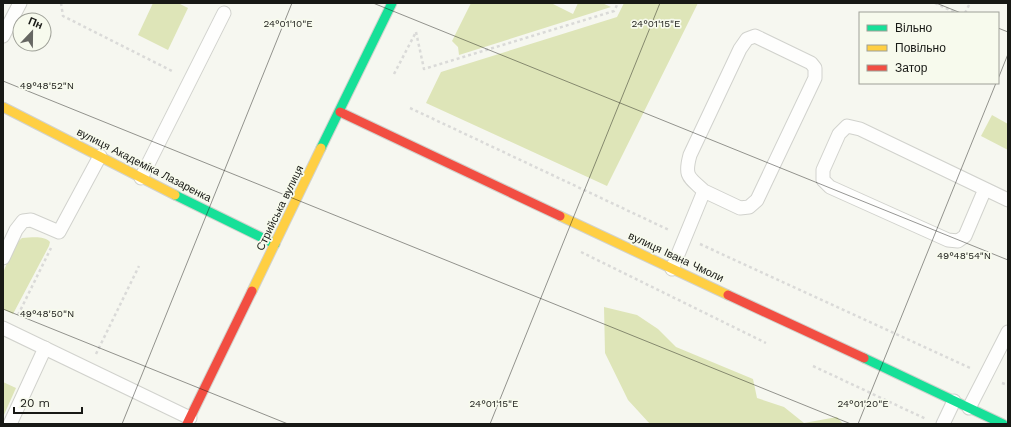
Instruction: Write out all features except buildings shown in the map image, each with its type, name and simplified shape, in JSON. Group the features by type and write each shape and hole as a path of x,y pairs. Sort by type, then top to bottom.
{"street":[{"name":"Стрийська вулиця","path":"189,421 392,3"},
{"name":"вулиця Академіка Лазаренка","path":"3,107 141,178 275,244"},
{"name":"вулиця Івана Чмоли","path":"340,112 1003,424"}],"lane":[{"path":"3,36 20,3"},
{"path":"141,178 224,13"},
{"path":"755,36 811,63 814,68 815,78 757,200 749,207 740,208 704,191 688,177 686,166 740,49 747,39 755,36"},
{"path":"985,189 966,236 958,241 948,240 830,187 823,180 822,170 839,134 847,126 860,129 1008,200"},
{"path":"3,258 16,230 23,221 32,220 59,232 100,156"},
{"path":"672,269 704,191"},
{"path":"7,329 189,421"},
{"path":"969,408 1008,332"},
{"path":"10,424 46,348"},
{"path":"944,424 954,401"}],"path":[{"path":"61,3 63,16 190,80"},
{"path":"394,74 416,32 424,69 614,11 618,3"},
{"path":"935,3 954,12"},
{"path":"966,12 970,3"},
{"path":"410,108 685,237 1008,385"},
{"path":"7,329 59,232"},
{"path":"88,369 139,266"},
{"path":"813,366 929,421"}],"green space":[{"path":"153,3 178,3 188,8 168,50 138,35"},
{"path":"471,3 551,3 573,14 578,3 602,3 611,7 459,55 458,47 452,41"},
{"path":"624,3 698,3 607,186 426,103 441,72 617,17"},
{"path":"992,115 1008,124 1008,150 981,136"},
{"path":"22,238 44,238 50,242 13,314 3,309 3,273 14,245"},
{"path":"604,307 637,315 658,329 676,347 753,379 757,398 784,407 804,423 837,417 843,424 650,424 628,400 605,353"},
{"path":"3,382 16,388 3,417"}],"traffic: fast":[{"path":"321,148 392,3"},
{"path":"175,195 275,244"},
{"path":"864,358 1003,424"}],"traffic: slow":[{"path":"3,107 175,195"},
{"path":"252,291 321,148"},
{"path":"560,216 728,295"}],"traffic: jam":[{"path":"340,112 560,216"},
{"path":"187,424 252,291"},
{"path":"728,295 864,358"}]}
